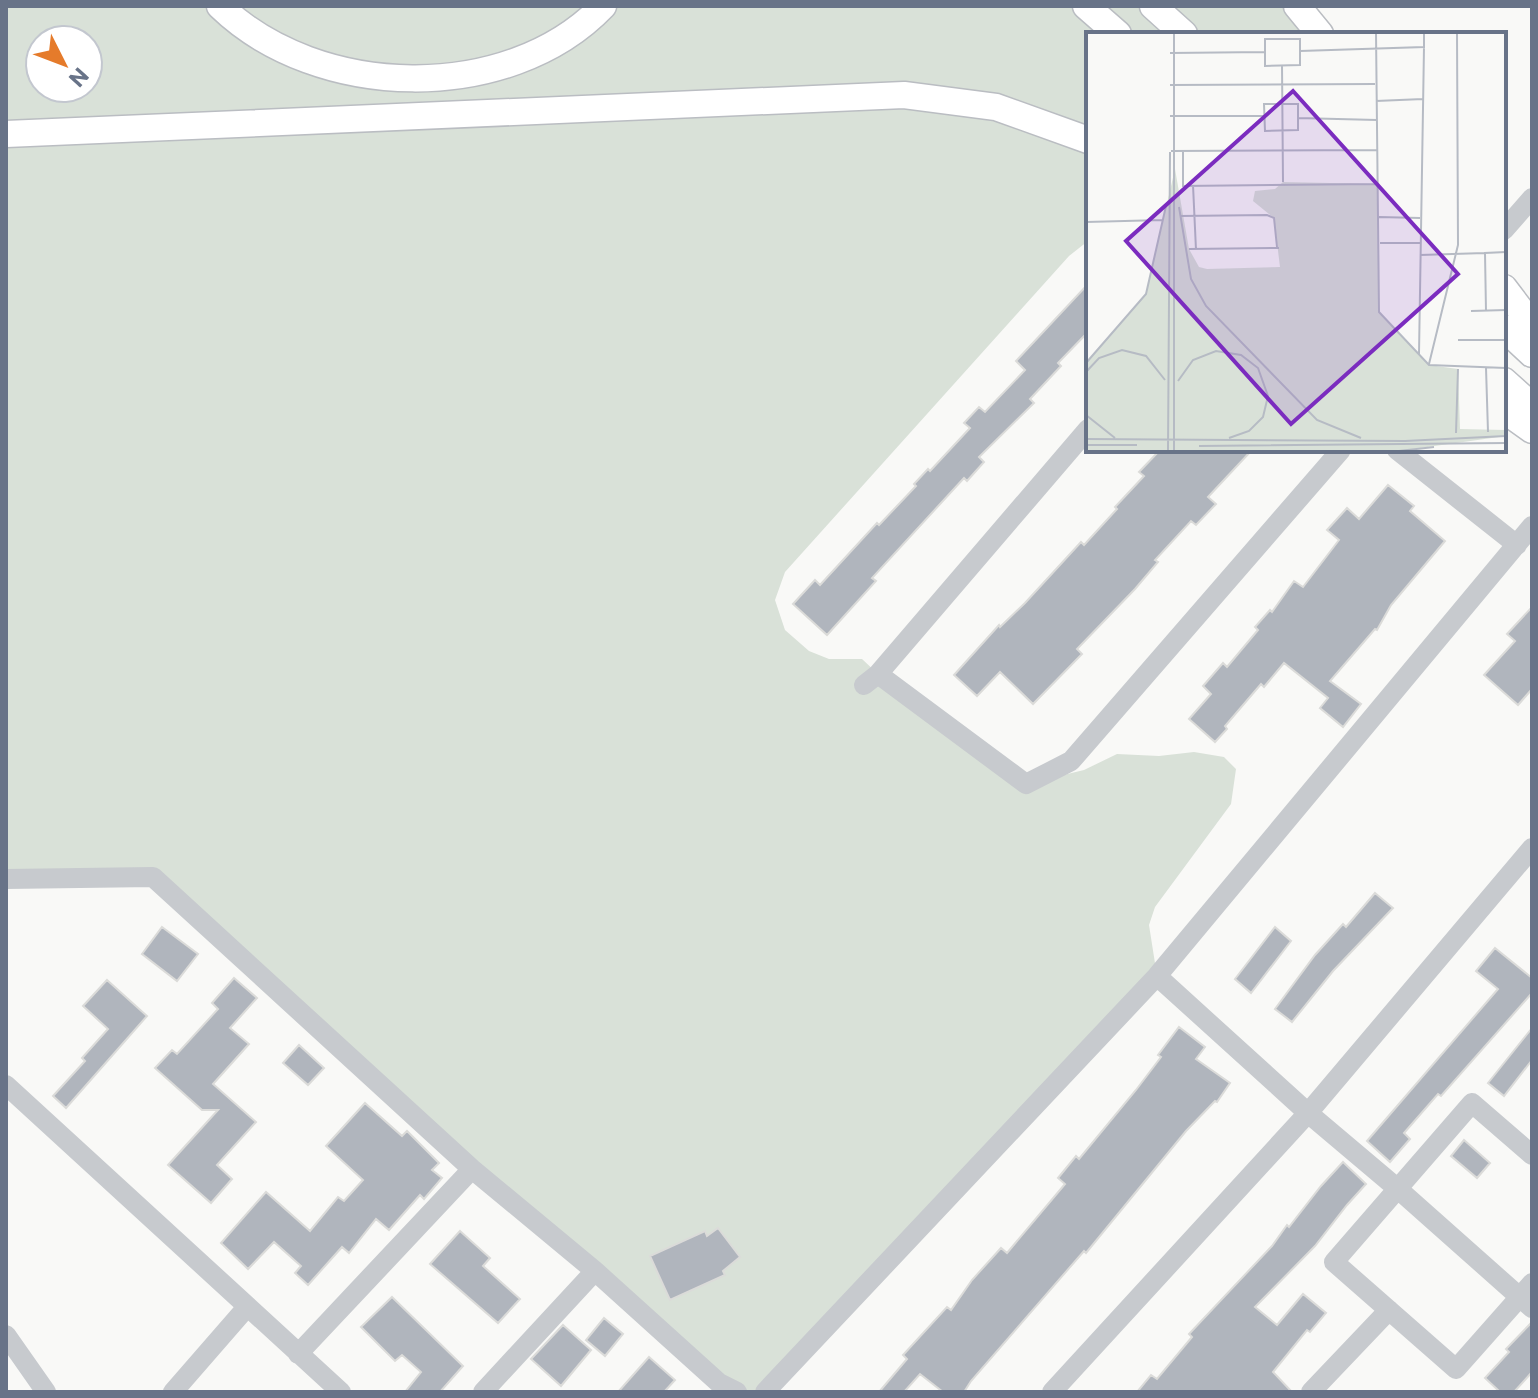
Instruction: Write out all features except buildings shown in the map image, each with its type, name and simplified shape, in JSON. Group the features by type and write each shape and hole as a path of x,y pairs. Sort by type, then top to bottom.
{"main road":[{"path":"220,6 278,48 333,68 400,80 467,75 528,57 584,26 603,6"},
{"path":"1086,6 1116,32"},
{"path":"1153,6 1182,32"},
{"path":"1297,6 1318,32"},
{"path":"6,134 904,95 996,107 1086,139"},
{"path":"1506,291 1532,325"},
{"path":"1506,330 1532,354"},
{"path":"1506,383 1532,406"},
{"path":"1506,411 1532,430"}],"street":[{"path":"1506,228 1532,198"},
{"path":"1086,431 871,680 1026,784 1071,761 1339,452"},
{"path":"1400,452 1517,545"},
{"path":"765,1392 1157,976 1532,526"},
{"path":"1052,1392 1308,1113 1532,848"},
{"path":"6,879 153,877 472,1169 595,1271 719,1383 737,1392"},
{"path":"1157,976 1308,1113 1398,1189 1528,1296 1456,1369 1334,1262 1398,1189 1472,1103 1532,1155"},
{"path":"6,1085 341,1392"},
{"path":"298,1354 472,1169"},
{"path":"483,1392 595,1271"},
{"path":"173,1392 247,1307"},
{"path":"1311,1392 1389,1310"},
{"path":"6,1335 46,1392"}],"shaded area":[{"path":"6,6 1297,6 1318,32 1086,32 1086,243 1069,256 785,572 775,600 785,630 809,651 829,659 862,659 1026,784 1084,770 1117,754 1159,756 1194,752 1224,757 1236,769 1231,804 1155,907 1149,925 1157,976 765,1392 737,1392 153,877 6,879"}]}
